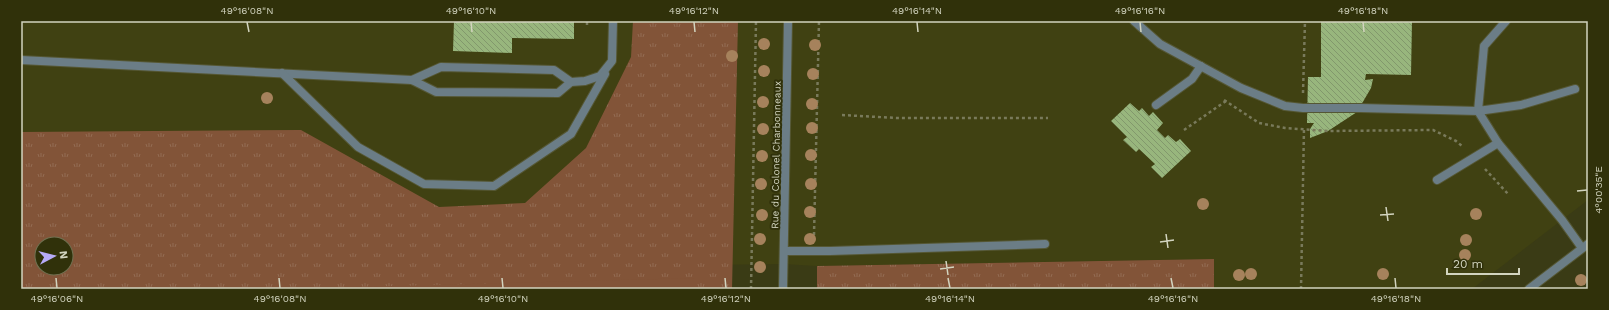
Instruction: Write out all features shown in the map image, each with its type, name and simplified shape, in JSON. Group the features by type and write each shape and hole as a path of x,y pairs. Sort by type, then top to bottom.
{"street":[{"path":"282,73 358,148 424,184 494,186 571,134 612,61 613,21"},
{"name":"Rue du Colonel Charbonneaux","path":"783,289 788,21"},
{"path":"1134,21 1160,44 1248,91 1285,106 1303,108 1478,111 1521,105 1576,89"},
{"path":"1506,21 1484,46 1478,111 1498,143 1585,246 1529,289"},
{"path":"21,60 412,80 436,92 558,93 571,82 585,81 600,76 612,61"},
{"path":"1156,105 1192,79 1201,66"},
{"path":"412,80 440,67 554,70 571,82"},
{"path":"1437,180 1498,143"},
{"path":"784,251 1046,244"}],"path":[{"path":"751,289 756,21"},
{"path":"814,251 820,21"},
{"path":"1301,289 1305,21"},
{"path":"1184,130 1226,100"},
{"path":"842,114 898,118 1048,118"}],"shaded area":[{"path":"21,21 1588,21 1588,200 1472,289 1214,289 1214,259 817,266 783,264 74,272 74,236 34,236 34,273 21,273"}],"green space":[{"path":"633,21 738,21 732,289 21,289 21,132 301,130 439,207 525,203 586,148 631,57"},
{"path":"1214,259 1214,289 817,289 817,266"},
{"path":"695,278 695,289 317,289 317,288"}],"building":[{"path":"454,21 574,21 574,39 512,38 512,53 453,51"},
{"path":"1321,21 1412,21 1411,75 1366,74 1365,80 1373,79 1371,88 1357,112 1328,131 1310,138 1310,129 1314,123 1307,123 1308,77 1321,77"},
{"path":"1130,103 1139,111 1142,108 1149,116 1153,112 1163,123 1157,130 1165,138 1168,135 1176,142 1180,139 1191,151 1162,178 1151,167 1155,164 1139,149 1136,152 1123,140 1127,137 1111,121"}]}
